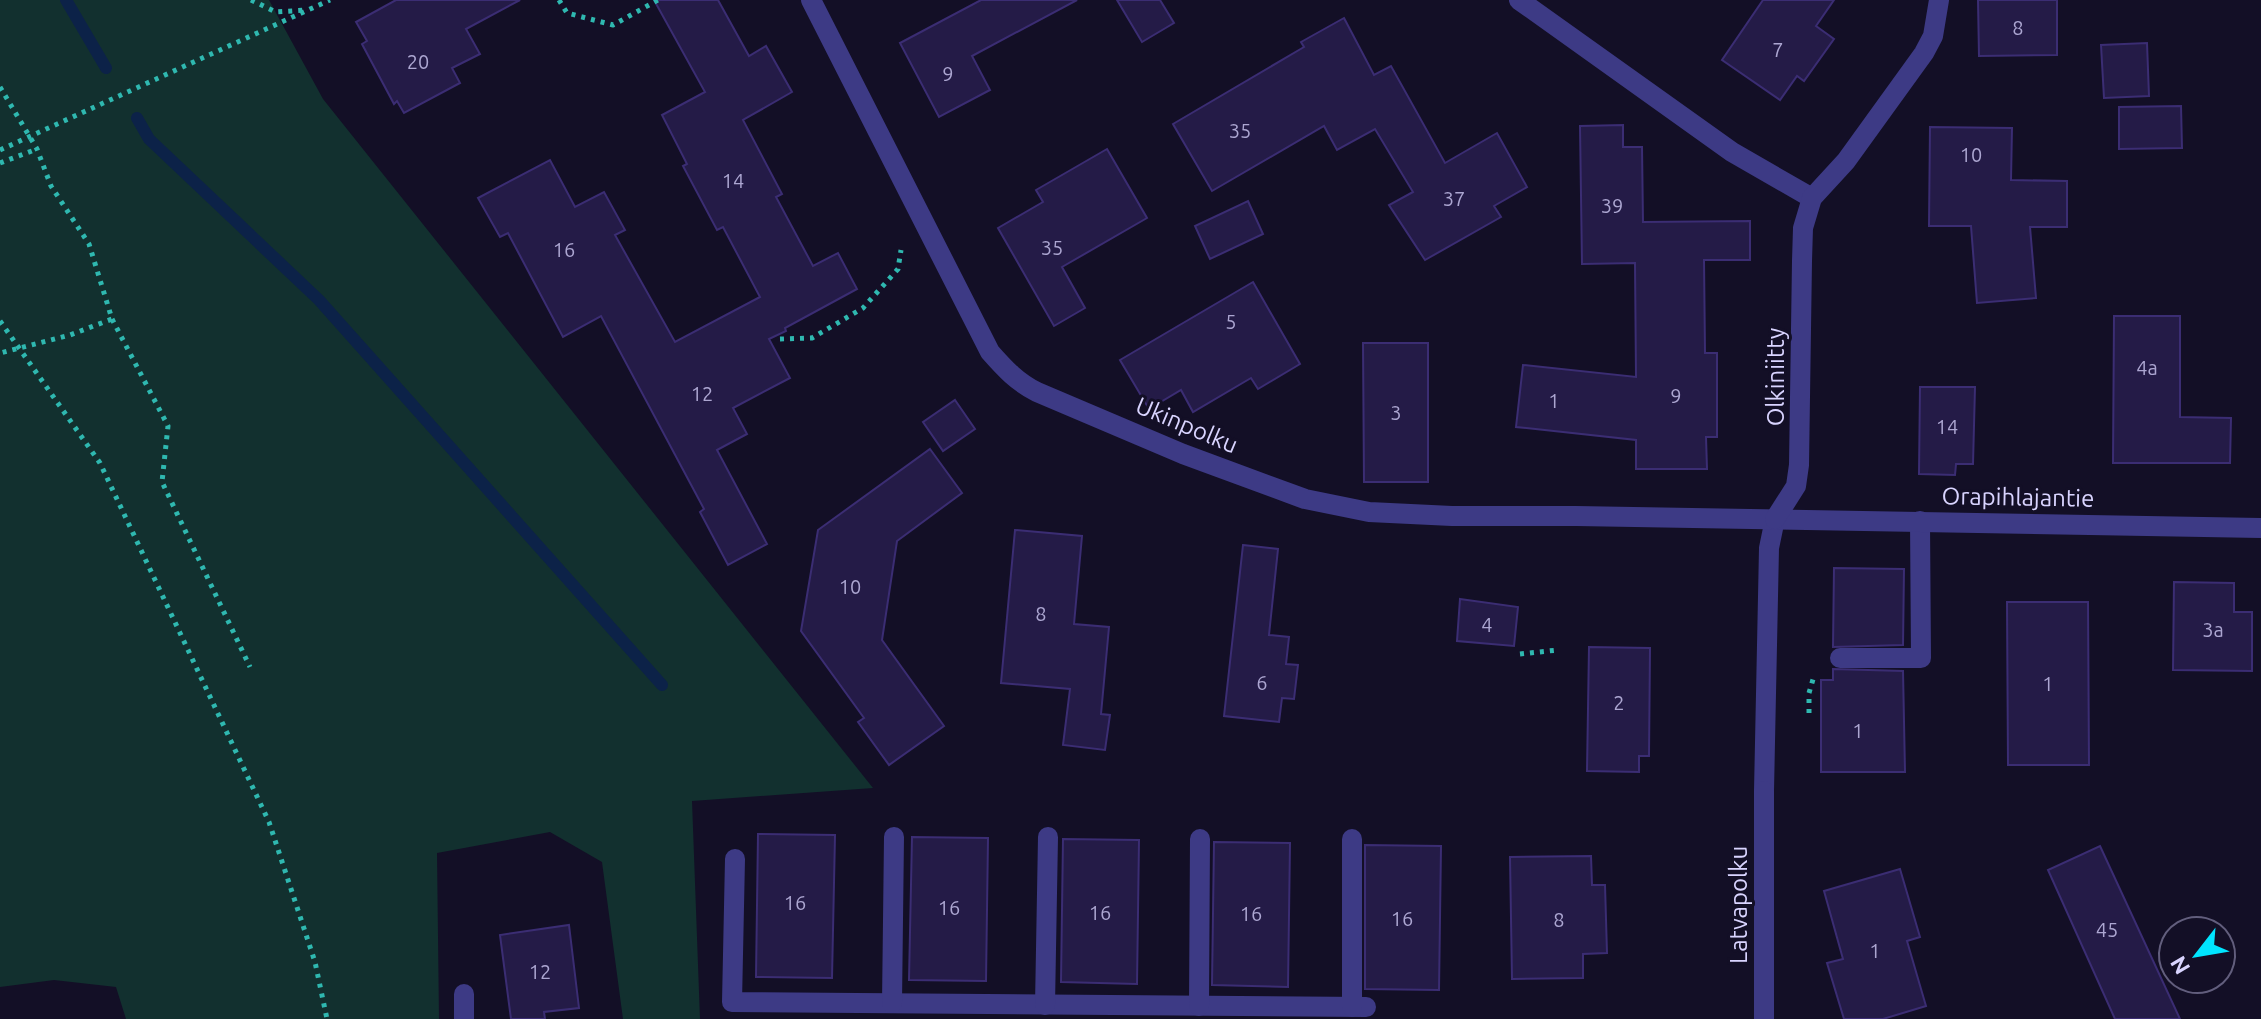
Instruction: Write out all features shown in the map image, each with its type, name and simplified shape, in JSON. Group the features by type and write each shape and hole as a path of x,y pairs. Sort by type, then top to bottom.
{"street":[{"name":"Ukinpolku","path":"811,0 990,352 1019,383 1183,454 1305,499 1341,508 1452,516 1775,519"},
{"path":"1519,0 1732,152 1812,198"},
{"name":"Olkiniitty","path":"1764,791 1769,548 1775,519 1796,486 1799,465 1803,228 1812,198 1846,161 1924,53 1933,36 1939,0"},
{"name":"Orapihlajantie","path":"1775,519 2261,528"},
{"path":"1840,658 1921,658 1920,521"},
{"name":"Latvapolku","path":"1764,791 1764,1019"},
{"path":"892,1003 894,837"},
{"path":"1045,1005 1048,837"},
{"path":"1199,1006 1200,839"},
{"path":"735,859 732,1002 892,1003 1014,1012 1045,1005 1359,1007 1352,839"},
{"path":"464,994 464,1019"}],"path":[{"path":"251,0 276,12 312,10"},
{"path":"0,150 330,0"},
{"path":"559,0 567,13 613,25 658,0"},
{"path":"0,87 37,149 51,186 89,244 112,319 168,426 162,482 250,667"},
{"path":"0,163 37,149"},
{"path":"780,339 812,338 863,308 898,269 903,241"},
{"path":"0,353 70,335 112,319"},
{"path":"0,321 100,463 269,822 315,962 327,1019"},
{"path":"1520,654 1558,650"}],"green space":[{"path":"0,0 269,0 323,99 873,788 692,801 700,1019 623,1019 602,862 550,832 437,853 439,1019 126,1019 116,987 54,980 0,987"}],"building":[{"path":"396,0 520,0 466,29 480,54 452,68 460,83 404,113 397,101 394,104 362,44 367,41 356,22"},
{"path":"654,0 718,0 749,56 766,46 792,92 743,120 782,194 776,197 813,266 838,253 857,289 769,339 790,378 733,408 747,434 717,450 767,544 728,565 700,512 704,509 601,316 563,337 508,233 500,237 478,198 550,160 575,207 604,192 625,230 615,235 675,342 760,297 723,227 717,230 683,166 687,164 662,115 705,92"},
{"path":"981,0 1077,0 972,56 990,90 939,117 900,43"},
{"path":"1117,0 1160,0 1174,23 1142,42"},
{"path":"1763,0 1834,0 1816,26 1834,39 1804,81 1797,76 1780,100 1722,60"},
{"path":"1978,0 2057,0 2057,55 1979,56"},
{"path":"1344,18 1374,75 1391,66 1445,163 1497,133 1527,187 1494,206 1501,217 1425,260 1389,205 1413,192 1375,129 1337,150 1324,126 1212,191 1173,124 1304,47 1301,42"},
{"path":"2147,43 2149,96 2104,98 2101,45"},
{"path":"2181,106 2182,148 2119,149 2119,107"},
{"path":"1623,125 1623,147 1642,147 1643,222 1750,221 1750,260 1704,260 1705,353 1717,353 1717,437 1706,437 1707,469 1636,469 1636,440 1516,427 1523,365 1636,377 1635,263 1582,264 1580,126"},
{"path":"1930,127 2012,128 2011,180 2067,181 2067,227 2030,227 2036,298 1977,303 1971,226 1929,226"},
{"path":"1107,149 1147,218 1062,267 1085,308 1054,326 998,228 1043,202 1036,190"},
{"path":"1248,201 1263,234 1210,259 1195,226"},
{"path":"1253,282 1300,364 1258,389 1251,378 1193,412 1181,390 1149,409 1120,360"},
{"path":"2114,316 2180,316 2180,417 2231,418 2230,463 2113,463"},
{"path":"1363,343 1428,343 1428,482 1364,482"},
{"path":"1920,387 1975,387 1973,464 1956,464 1955,475 1919,474"},
{"path":"955,400 975,429 943,451 923,422"},
{"path":"930,449 962,493 897,541 882,640 944,726 889,765 858,722 864,718 801,631 818,530"},
{"path":"1015,530 1082,536 1074,624 1109,627 1101,714 1110,715 1105,750 1063,745 1070,689 1001,683"},
{"path":"1243,545 1278,549 1269,635 1289,637 1286,664 1298,665 1294,699 1282,698 1279,722 1224,716"},
{"path":"1834,568 1904,569 1903,645 1833,647"},
{"path":"2174,582 2234,583 2234,612 2252,612 2252,671 2173,670"},
{"path":"1460,599 1518,607 1514,646 1457,641"},
{"path":"2007,602 2088,602 2089,765 2008,765"},
{"path":"1589,647 1650,648 1649,756 1639,756 1639,772 1587,771"},
{"path":"1833,669 1903,671 1905,772 1821,772 1821,680 1833,680"},
{"path":"758,834 835,835 832,978 756,977"},
{"path":"912,837 988,838 986,981 909,980"},
{"path":"1063,839 1139,840 1137,984 1061,982"},
{"path":"1214,842 1290,843 1288,987 1212,985"},
{"path":"1365,845 1441,846 1439,990 1365,989"},
{"path":"2100,846 2157,969 2157,995 2169,995 2180,1019 2115,1019 2048,870"},
{"path":"1591,856 1592,885 1605,885 1607,953 1583,954 1583,978 1512,979 1510,857"},
{"path":"1900,869 1920,937 1907,941 1926,1006 1883,1019 1844,1019 1827,963 1843,959 1824,891"},
{"path":"569,925 579,1008 544,1012 545,1019 511,1019 500,935"}],"waterway":[{"path":"66,0 106,68"},
{"path":"137,118 149,139 319,300 662,685"}]}
